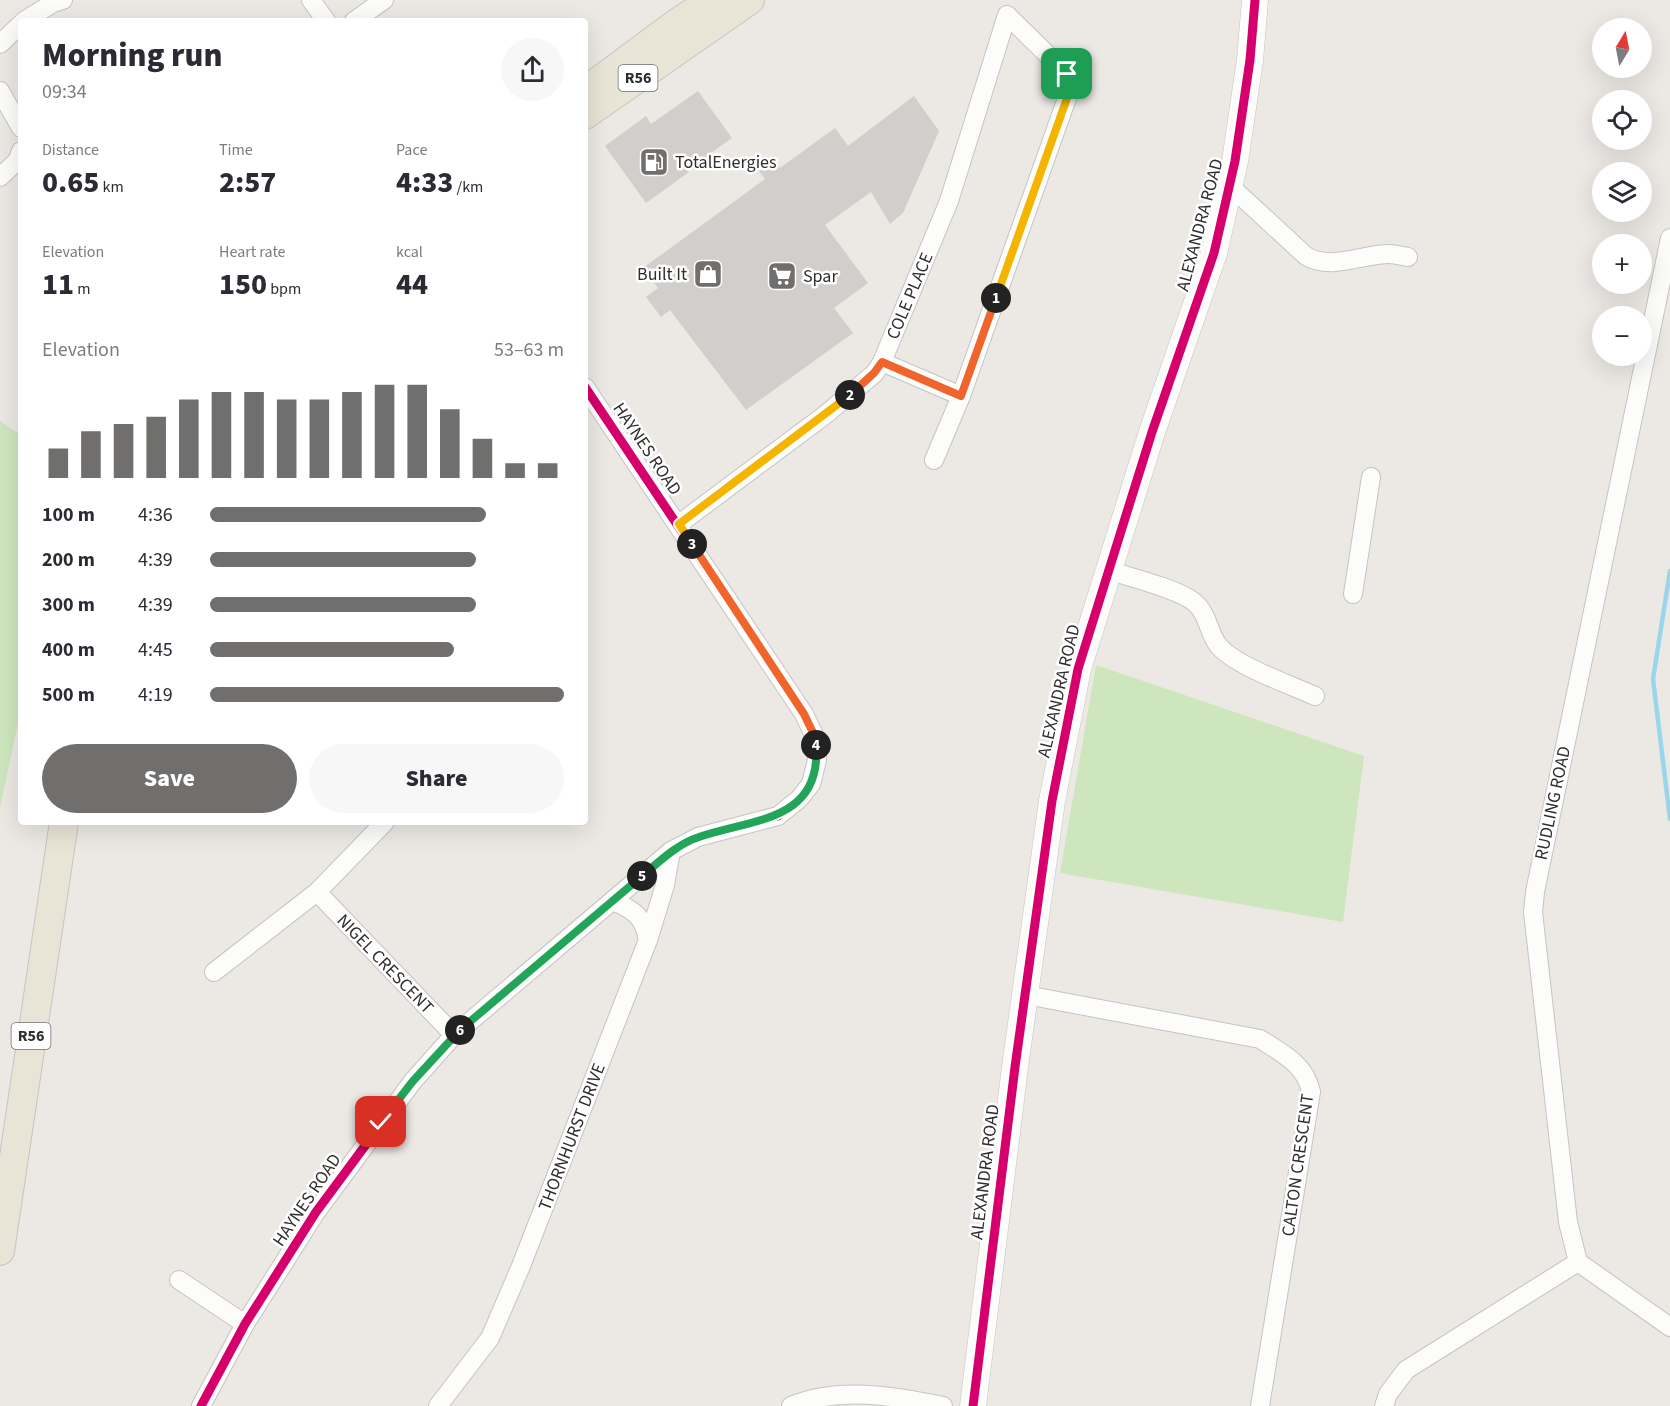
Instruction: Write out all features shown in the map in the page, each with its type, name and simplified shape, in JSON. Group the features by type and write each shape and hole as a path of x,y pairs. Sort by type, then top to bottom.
{"main road":[{"name":"R56","path":"588,89 678,22 712,0"},
{"name":"R56","path":"588,113 750,0"},
{"name":"R56","path":"0,1251 63,825"}],"street":[{"path":"29,18 53,3 63,0"},
{"path":"311,0 324,18"},
{"path":"358,18 384,0"},
{"name":"ALEXANDRA ROAD","path":"973,1406 1015,1067 1054,790 1078,669 1152,432 1214,253 1235,160 1250,60 1255,0"},
{"name":"COLE PLACE","path":"679,524 825,416 874,373 882,362 949,201 1007,15 1067,74 1071,87 961,396"},
{"path":"0,44 18,27"},
{"path":"0,91 18,124"},
{"path":"0,177 18,158"},
{"path":"1229,185 1314,261 1329,262 1390,254 1408,257"},
{"name":"RUDLING ROAD","path":"1578,1262 1568,1222 1534,928 1534,892 1670,238"},
{"path":"882,362 961,396 934,460"},
{"name":"HAYNES ROAD","path":"201,1406 245,1324 316,1212 413,1081 454,1035 671,851 698,837 778,816 799,799 811,784 817,760 815,737 804,714 679,524 588,391"},
{"path":"1353,594 1371,477"},
{"path":"1108,570 1196,602 1204,613 1218,645 1229,655 1241,663 1315,696"},
{"path":"214,972 317,892 382,825"},
{"name":"THORNHURST DRIVE","path":"438,1406 490,1338 521,1266 648,940 665,885 671,851"},
{"name":"NIGEL CRESCENT","path":"317,892 454,1035"},
{"path":"613,901 634,911 646,926 648,940"},
{"name":"CALTON CRESCENT","path":"1026,995 1260,1039 1292,1060 1304,1072 1311,1092 1260,1406"},
{"path":"1384,1406 1406,1370 1578,1262 1670,1327"},
{"path":"179,1280 245,1324"},
{"path":"791,1406 803,1401 850,1394 898,1396 943,1406"}],"green space":[{"path":"0,421 18,433 18,723 0,808"},
{"path":"1096,665 1364,756 1343,922 1060,873"}],"building":[{"path":"698,91 732,138 646,203 605,146 646,116 651,124"},
{"path":"914,96 939,131 903,213 890,224 871,192 825,225 868,283 834,308 853,333 746,410 670,310 661,317 646,297 658,288 643,268 765,179 756,167 773,156 780,168 835,128 848,146"}],"waterway":[{"path":"1670,571 1653,679 1670,819"}],"cycle path":[{"path":"973,1406 1015,1067 1052,801 1078,669 1152,432 1214,253 1235,161 1250,60 1255,0"},
{"path":"201,1406 245,1324 316,1212 413,1081 454,1035 671,851 698,837 778,816 799,799 811,784 817,760 815,737 804,714 588,391"}],"place":[{"name":"TotalEnergies","path":"654,162"},
{"name":"Built It","path":"708,274"},
{"name":"Spar","path":"782,276"}],"route":[{"path":"381,1122 413,1081 454,1035 671,851 698,837 778,816 799,799 811,784 817,760 815,737 804,714 679,524 825,416 854,392 882,362 961,396 1071,87 1067,74"}]}
